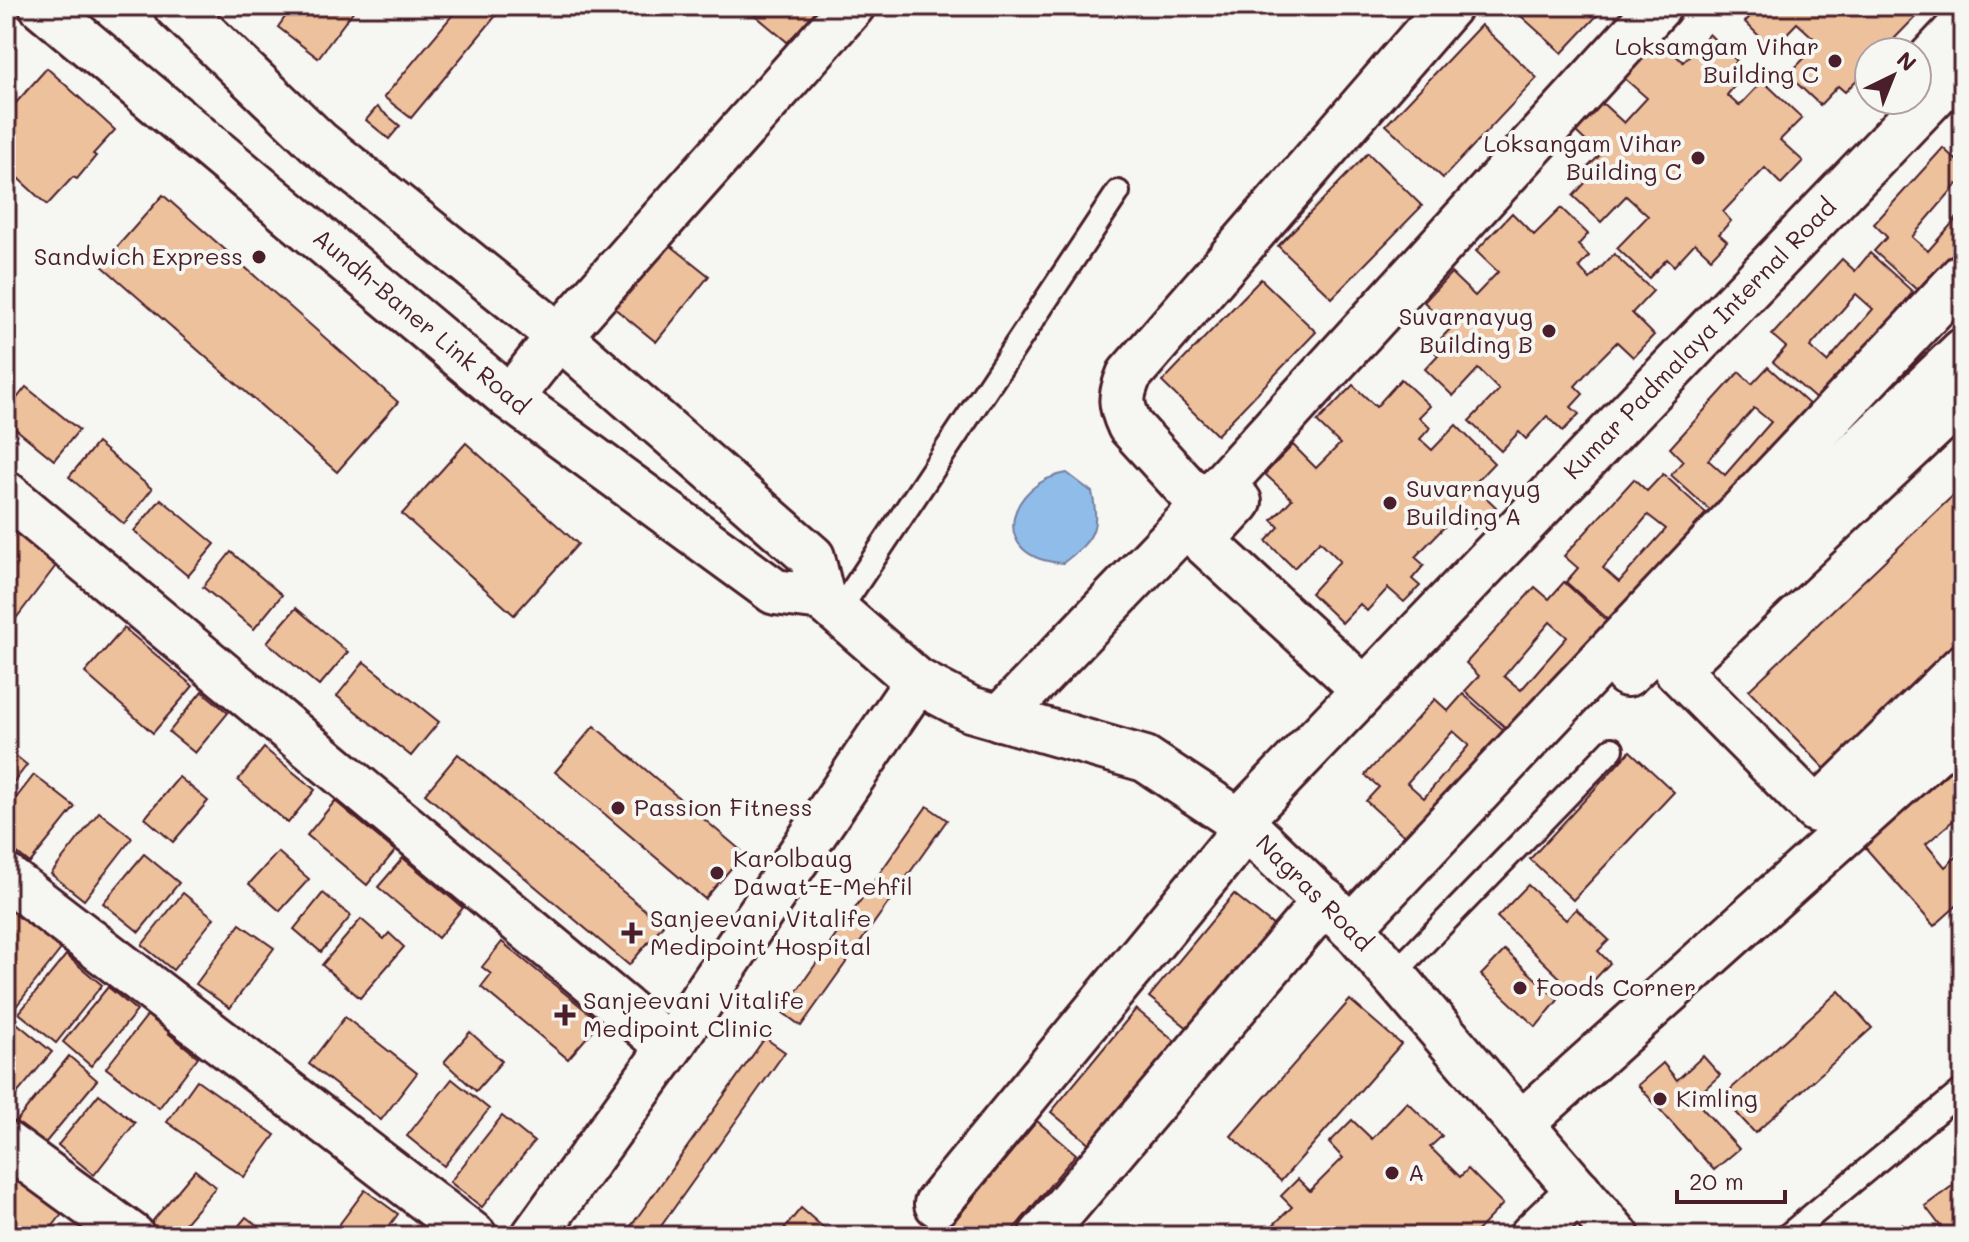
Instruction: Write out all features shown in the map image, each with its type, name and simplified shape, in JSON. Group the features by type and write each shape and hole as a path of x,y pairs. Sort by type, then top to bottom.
{"street":[{"name":"Aundh-Baner Link Road","path":"42,6 510,398 775,592 830,605"},
{"path":"176,6 319,143 559,336 812,557 830,605 917,681 670,1047 534,1236"},
{"path":"510,398 559,336 852,6"},
{"path":"1203,506 1130,426 1123,411 1121,395 1129,375 1449,6"},
{"path":"1000,718 1203,506 1659,6"},
{"path":"1354,680 1203,541 1692,6"},
{"path":"1933,56 1963,24"},
{"name":"Kumar Padmalaya Internal Road","path":"1238,821 1963,65"},
{"path":"937,1204 1238,821 1354,680 1876,116"},
{"path":"1041,1236 1963,276"},
{"path":"1345,921 1963,351"},
{"path":"1963,398 1676,669 1816,810 1963,667"},
{"path":"6,494 670,1047"},
{"name":"Nagras Road","path":"917,681 970,709 1145,759 1238,821 1345,921 1617,1236"},
{"path":"1521,1124 1963,727"},
{"path":"6,877 474,1236"},
{"path":"6,1144 132,1236"},
{"path":"1532,1236 1579,1191"}],"lane":[{"path":"830,605 1118,192"},
{"path":"1393,975 1612,749"},
{"path":"1787,1236 1963,1090"}],"water":[{"path":"1067,473 1092,492 1095,525 1088,540 1063,563 1039,558 1023,549 1015,535 1014,520 1019,504 1030,490 1046,479"}],"building":[{"path":"293,6 357,6 318,58 278,27"},
{"path":"460,6 504,6 411,118 384,97"},
{"path":"744,6 825,6 792,46"},
{"path":"1510,6 1606,6 1562,53"},
{"name":"Loksamgam Vihar Building C","path":"1755,6 1926,6 1897,36 1853,36 1853,84 1845,92 1838,86 1820,105 1788,75 1819,43 1797,23 1772,49 1745,22 1757,9"},
{"path":"1481,25 1537,78 1443,178 1386,125"},
{"name":"Loksangam Vihar Building C","path":"1709,34 1737,61 1726,73 1737,83 1727,95 1739,106 1763,81 1802,118 1780,140 1803,161 1781,184 1765,168 1723,212 1731,221 1719,234 1727,241 1711,258 1695,243 1674,266 1667,259 1649,278 1617,248 1648,216 1626,196 1601,222 1573,196 1586,182 1579,176 1600,155 1573,129 1600,101 1624,123 1647,98 1624,78 1660,41 1683,62"},
{"path":"47,68 115,130 93,154 96,156 77,179 73,177 47,205 6,167 6,114"},
{"path":"377,107 400,126 389,139 366,120"},
{"path":"1943,148 1956,160 1963,153 1963,188 1957,184 1912,237 1928,251 1963,211 1963,268 1944,289 1930,276 1917,290 1874,251 1887,237 1874,224"},
{"path":"1368,153 1422,206 1332,298 1278,246"},
{"path":"163,195 398,402 337,472 101,265"},
{"name":"Suvarnayug Building B","path":"1561,208 1588,234 1578,245 1589,256 1579,267 1590,279 1614,254 1653,291 1632,313 1654,335 1633,357 1617,342 1594,365 1575,386 1583,394 1571,407 1579,414 1563,431 1547,416 1526,439 1519,432 1501,451 1469,421 1499,390 1478,369 1453,396 1425,369 1438,355 1431,349 1451,328 1424,302 1451,273 1475,296 1498,272 1476,251 1512,213 1534,235"},
{"path":"665,241 709,276 656,342 613,307"},
{"path":"1870,253 1913,292 1898,310 1912,323 1842,400 1828,387 1817,400 1773,362 1786,347 1772,335 1842,259 1855,271","holes":["1856,294 1873,309 1827,362 1810,347"]},
{"path":"1261,279 1316,332 1217,435 1162,382"},
{"path":"1768,367 1811,406 1714,514 1671,475 1683,461 1670,448 1739,372 1752,384","holes":["1754,408 1771,422 1725,475 1708,460"]},
{"name":"Suvarnayug Building A","path":"1401,379 1430,406 1419,417 1430,428 1420,439 1432,450 1456,425 1494,463 1473,485 1496,507 1474,529 1458,513 1415,557 1424,565 1412,579 1420,586 1404,602 1388,588 1367,611 1360,604 1342,623 1311,593 1340,561 1320,541 1294,568 1266,541 1279,527 1272,520 1292,499 1265,474 1293,445 1316,468 1340,444 1317,422 1353,385 1376,407"},
{"path":"26,387 79,430 54,460 6,421 6,412"},
{"path":"97,443 152,489 124,524 69,477"},
{"path":"466,443 578,544 514,615 402,514"},
{"path":"1663,474 1706,513 1690,531 1705,544 1635,620 1621,607 1609,620 1566,582 1578,568 1564,556 1634,479 1647,491","holes":["1648,515 1666,529 1619,582 1603,568"]},
{"path":"1963,486 1963,641 1827,771 1749,690"},
{"path":"161,499 215,544 188,576 134,531"},
{"path":"6,523 58,563 14,621 6,614"},
{"path":"231,552 282,595 254,629 203,587"},
{"path":"1564,582 1607,621 1592,638 1606,651 1508,730 1465,691 1479,676 1466,663 1535,587 1549,599","holes":["1550,622 1567,637 1521,690 1504,676"]},
{"path":"296,608 348,652 319,686 267,642"},
{"path":"124,628 193,686 153,733 85,673"},
{"path":"364,662 439,722 411,756 337,696"},
{"path":"202,691 228,713 195,753 169,732"},
{"path":"1463,694 1506,732 1409,840 1366,801 1379,787 1365,775 1435,699 1448,711","holes":["1453,731 1469,745 1424,798 1407,783"]},
{"path":"594,726 744,853 705,899 555,772"},
{"path":"6,748 27,765 6,792"},
{"path":"264,748 315,790 288,823 238,780"},
{"path":"1630,751 1674,792 1573,900 1530,859"},
{"path":"458,754 663,925 629,965 425,794"},
{"path":"1963,760 1963,812 1926,844 1945,867 1963,851 1963,900 1934,926 1864,846"},
{"path":"34,775 75,807 30,863 6,844 6,811"},
{"path":"179,777 208,801 173,842 145,818"},
{"path":"335,801 395,851 367,885 307,835"},
{"path":"927,806 947,820 801,1026 782,1012"},
{"path":"99,812 132,838 84,900 51,874"},
{"path":"278,852 309,879 280,911 249,884"},
{"path":"144,854 179,883 139,932 103,903"},
{"path":"403,858 463,908 438,938 378,887"},
{"path":"1528,885 1566,920 1576,909 1609,940 1598,951 1610,963 1579,996 1497,917"},
{"path":"183,893 214,918 173,970 142,945"},
{"path":"323,893 351,916 321,952 294,929"},
{"path":"1234,894 1274,926 1189,1029 1149,997"},
{"path":"16,905 65,944 6,1019 6,918"},
{"path":"361,919 384,939 389,933 404,947 360,998 322,965"},
{"path":"240,924 274,948 230,1008 196,984"},
{"path":"502,942 600,1022 568,1059 481,987 491,974 482,967"},
{"name":"Foods Corner","path":"1505,950 1558,1000 1536,1027 1481,975"},
{"path":"66,955 102,985 56,1043 19,1013"},
{"path":"108,987 137,1011 91,1066 63,1042"},
{"path":"1839,991 1872,1028 1755,1133 1722,1097"},
{"path":"1350,1000 1401,1044 1281,1181 1231,1136"},
{"path":"1136,1009 1175,1041 1090,1144 1051,1112"},
{"path":"150,1012 172,1028 168,1033 198,1057 159,1108 106,1068"},
{"path":"345,1017 417,1073 381,1120 309,1064"},
{"path":"13,1020 52,1052 6,1107 6,1028"},
{"path":"470,1032 502,1061 476,1091 444,1062"},
{"path":"765,1038 785,1052 654,1236 624,1236"},
{"path":"69,1056 97,1080 42,1147 15,1123"},
{"path":"1703,1056 1720,1075 1694,1099 1739,1149 1714,1170 1638,1085 1663,1063 1677,1080"},
{"path":"452,1079 489,1109 444,1166 407,1136"},
{"path":"197,1080 275,1135 244,1177 167,1122"},
{"path":"99,1094 135,1123 94,1175 58,1145"},
{"name":"A","path":"1407,1102 1442,1136 1430,1147 1460,1177 1468,1169 1503,1204 1472,1236 1276,1236 1269,1229 1292,1207 1281,1196 1298,1179 1310,1191 1343,1158 1329,1143 1352,1120 1372,1139"},
{"path":"502,1116 534,1142 482,1207 450,1182"},
{"path":"1037,1121 1076,1154 1008,1236 967,1236 952,1224"},
{"path":"195,1170 216,1187 174,1236 166,1236 151,1223"},
{"path":"9,1172 63,1213 45,1236 6,1236 6,1177"},
{"path":"1963,1178 1963,1236 1948,1236 1925,1206"},
{"path":"365,1190 398,1214 382,1236 337,1236 333,1233"},
{"path":"801,1208 833,1236 778,1236"},
{"path":"246,1217 271,1236 230,1236"},
{"path":"1902,1224 1910,1236 1885,1236"}],"place":[{"name":"Loksamgam Vihar Building C","path":"1835,61"},
{"name":"Loksangam Vihar Building C","path":"1698,158"},
{"name":"Sandwich Express","path":"259,257"},
{"name":"Suvarnayug Building B","path":"1549,331"},
{"name":"Suvarnayug Building A","path":"1390,503"},
{"name":"Passion Fitness","path":"618,808"},
{"name":"Karolbaug Dawat-E-Mehfil","path":"717,873"},
{"name":"Sanjeevani Vitalife Medipoint Hospital","path":"632,933"},
{"name":"Foods Corner","path":"1520,988"},
{"name":"Sanjeevani Vitalife Medipoint Clinic","path":"565,1015"},
{"name":"Kimling","path":"1660,1099"},
{"name":"A","path":"1392,1173"}]}
